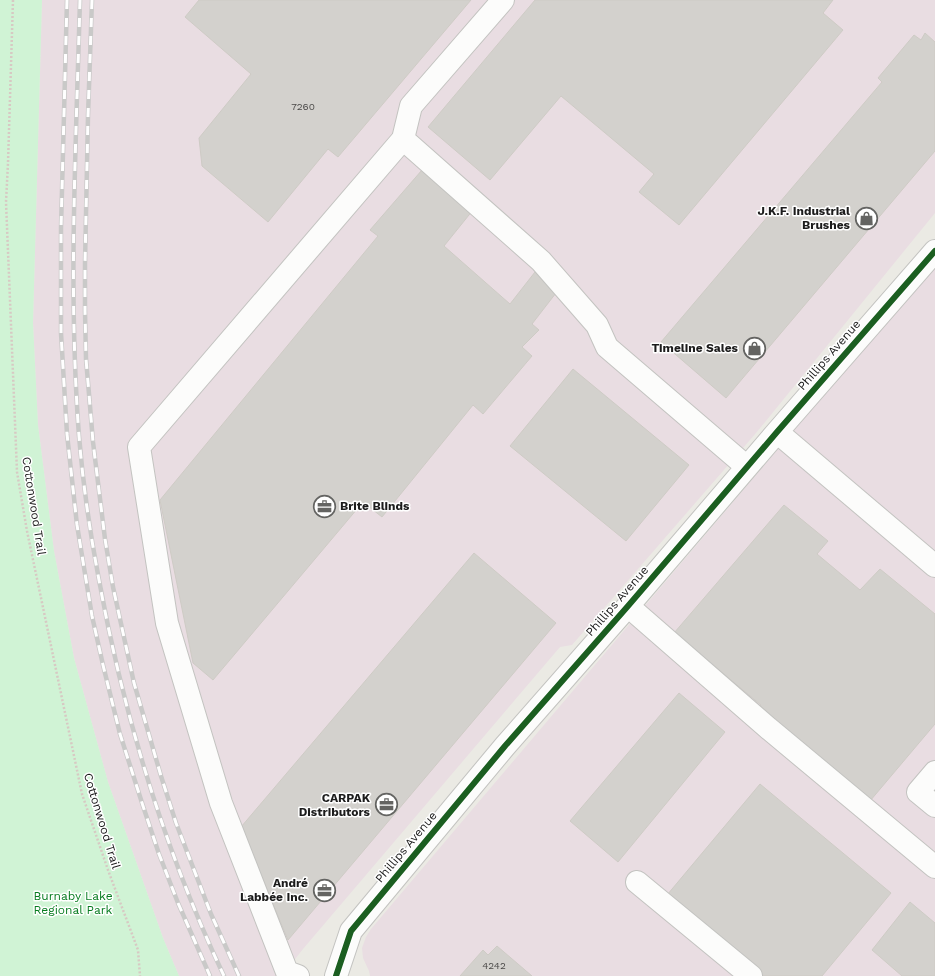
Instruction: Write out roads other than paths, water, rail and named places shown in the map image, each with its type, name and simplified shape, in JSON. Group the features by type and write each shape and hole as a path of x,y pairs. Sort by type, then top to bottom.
{"street":[{"path":"298,976 287,972 221,802 167,623 139,447 403,139 411,106 503,0"},
{"path":"403,139 541,261 597,325 607,347 747,467"},
{"name":"Phillips Avenue","path":"336,976 350,931 505,746 935,251"},
{"path":"777,432 935,566"},
{"path":"628,606 762,723 935,867"},
{"path":"935,772 918,792 935,806"},
{"path":"637,882 751,976"}],"railway":[{"path":"67,0 61,228 61,333 67,434 77,525 92,616 120,734 159,854 178,903 210,976"},
{"path":"80,0 75,163 73,273 74,327 79,436 90,527 109,631 134,733 165,832 183,881 224,976"},
{"path":"92,0 85,264 86,359 93,442 105,539 113,587 134,683 161,776 176,823 211,914 239,976"}],"place":[{"name":"J.K.F. Industrial Brushes","path":"866,218"},
{"name":"Timeline Sales","path":"754,348"},
{"name":"Brite Blinds","path":"324,506"},
{"name":"CARPAK Distributors","path":"386,805"},
{"name":"André Labbée Inc.","path":"324,890"}],"park label":[{"name":"Burnaby Lake Regional Park","path":"73,903"}]}
